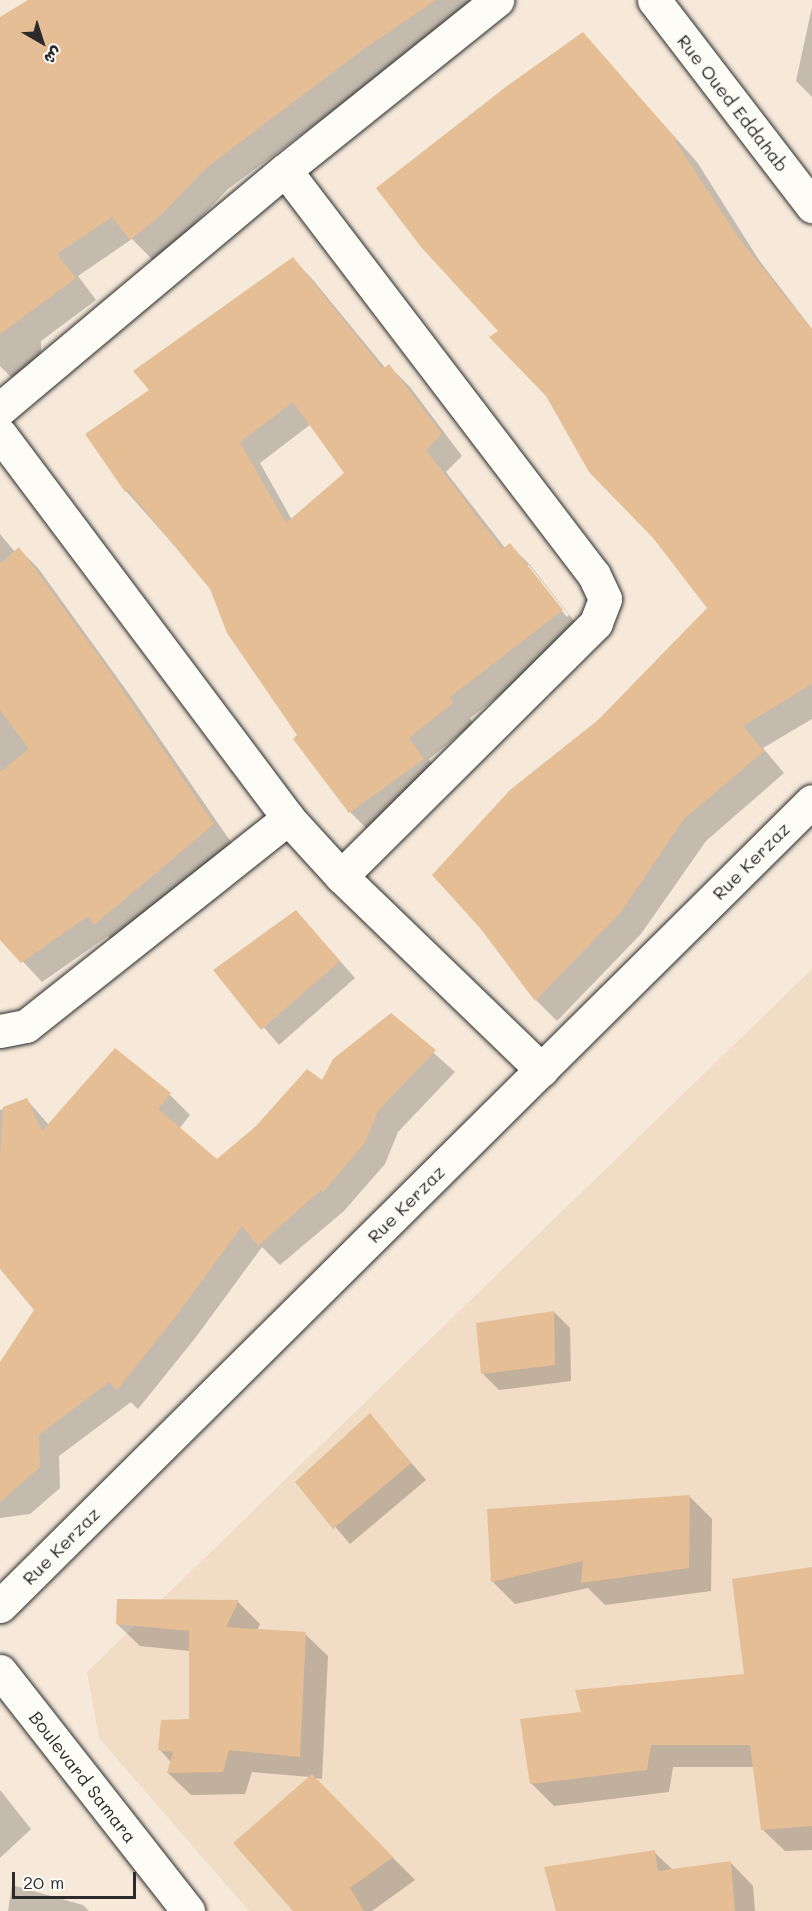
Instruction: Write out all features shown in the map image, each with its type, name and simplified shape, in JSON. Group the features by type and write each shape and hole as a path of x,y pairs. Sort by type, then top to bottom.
{"street":[{"path":"0,409 285,170 497,0"},
{"name":"Rue Oued Eddahab","path":"665,4 812,206"},
{"path":"285,170 594,575 605,598 596,623 341,876"},
{"path":"0,434 288,818 341,876 542,1070"},
{"name":"Rue Kerzaz","path":"0,1606 812,801"},
{"path":"0,1031 26,1026 288,818"},
{"name":"Boulevard Samara","path":"0,1671 188,1911"}],"shaded area":[{"path":"812,969 812,1911 249,1911 99,1738 87,1672"}],"building":[{"path":"28,0 436,0 361,51 206,168 162,214 130,240 112,217 57,254 76,278 0,334 0,17"},
{"path":"583,32 677,140 675,141 738,237 812,330 812,684 743,726 764,751 684,819 620,913 535,1001 480,928 432,875 510,790 598,720 707,608 653,538 589,472 546,396 489,337 498,331 421,247 376,188 507,86"},
{"path":"293,257 383,369 389,364 442,434 426,450 502,549 510,543 563,610 450,697 453,703 409,738 424,759 349,813 293,739 297,735 227,633 210,589 128,490 125,492 85,434 149,390 133,371","holes":["293,402 344,473 286,523 240,442"]},
{"path":"19,547 110,672 214,824 94,925 88,916 21,963 0,940 0,772 29,749 0,710 0,564"},
{"path":"296,910 340,961 261,1030 213,970"},
{"path":"391,1013 436,1050 378,1111 365,1143 323,1192 321,1190 258,1246 242,1226 176,1316 117,1390 109,1382 39,1435 40,1467 0,1502 0,1362 34,1310 0,1269 0,1161 3,1107 27,1098 42,1131 115,1048 171,1093 158,1109 217,1159 256,1126 307,1069 322,1080 333,1059"},
{"path":"554,1311 555,1365 481,1374 476,1323"},
{"path":"370,1413 411,1463 333,1529 295,1482"},
{"path":"690,1495 689,1568 581,1583 583,1561 491,1582 487,1509"},
{"path":"812,1567 812,1826 761,1830 750,1745 651,1745 647,1770 530,1784 520,1719 581,1712 575,1690 744,1674 732,1579"},
{"path":"117,1599 239,1600 226,1627 306,1632 300,1757 229,1750 223,1772 167,1773 173,1752 158,1750 161,1720 189,1719 189,1631 116,1624"},
{"path":"312,1774 393,1857 350,1888 364,1911 293,1911 233,1843"},
{"path":"655,1850 658,1871 731,1861 735,1911 556,1911 544,1867"}]}
